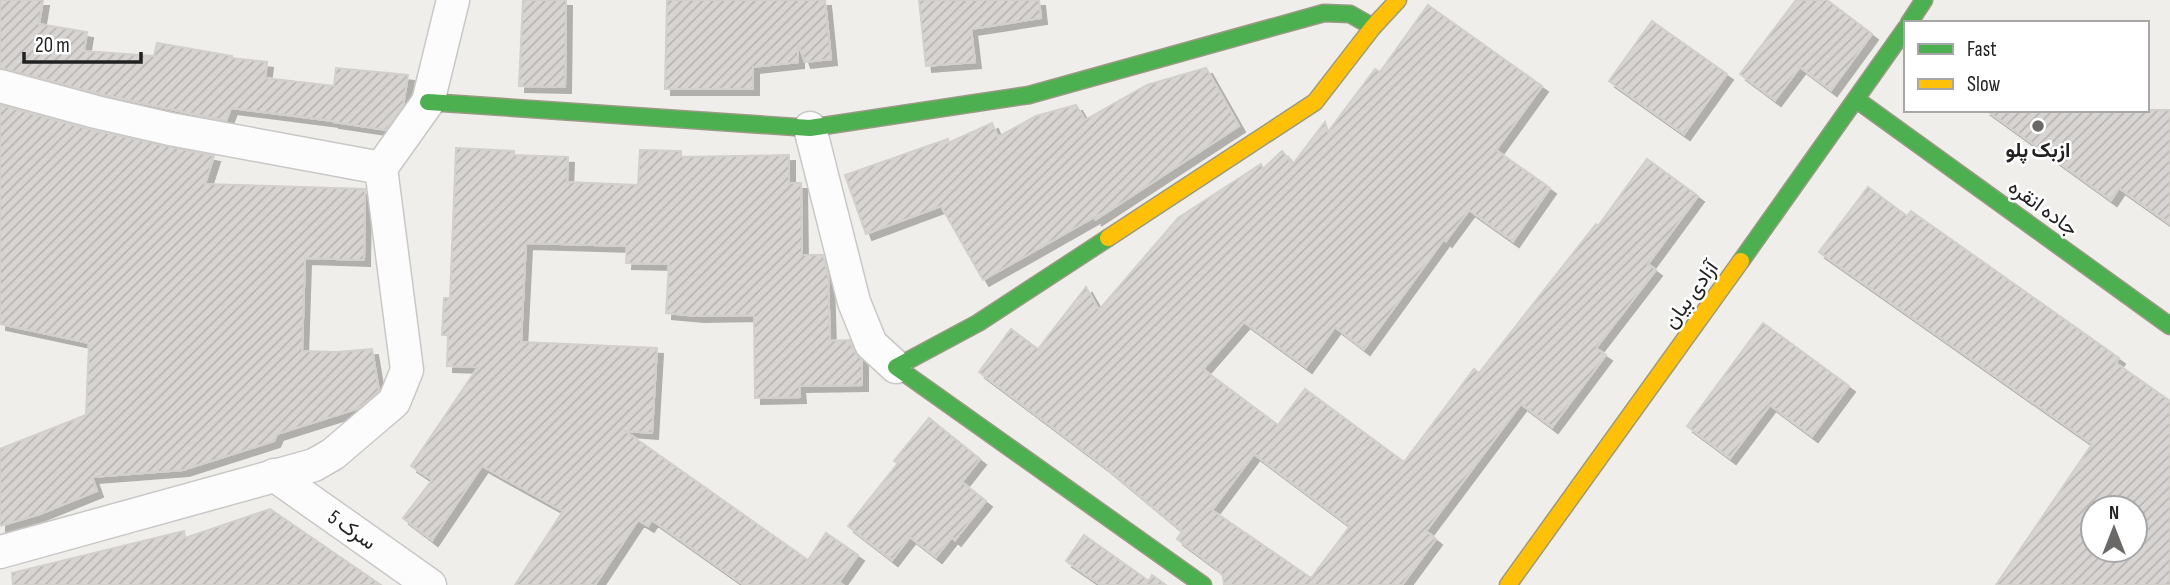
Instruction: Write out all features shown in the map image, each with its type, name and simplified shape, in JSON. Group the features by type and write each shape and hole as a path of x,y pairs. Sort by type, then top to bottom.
{"street":[{"path":"0,552 314,465 333,454 394,402 407,370 381,168 428,102 453,0"},
{"path":"895,367 978,323 1315,102 1373,27 1398,0"},
{"path":"1910,21 1924,0"},
{"path":"428,102 810,128 1030,94 1324,13 1344,11 1363,19 1373,27"},
{"name":"آزادی بیان","path":"1508,585 1904,31"},
{"path":"0,86 170,129 381,168"},
{"name":"جاده انقره","path":"1857,100 2170,326"},
{"path":"810,128 854,302 872,344 895,367 1203,585"},
{"name":"سرک 5","path":"274,475 430,585"}],"building":[{"path":"0,0 43,0 39,24 87,32 84,51 154,56 157,43 267,62 265,78 334,86 336,68 408,75 403,106 386,130 231,108 226,121 100,94 0,68"},
{"path":"523,0 566,0 565,87 519,86"},
{"path":"667,0 825,0 831,59 805,62 798,43 798,62 753,67 753,89 665,89"},
{"path":"919,0 1039,0 1041,18 971,29 975,62 926,66"},
{"path":"1796,0 1827,0 1872,34 1831,90 1800,67 1775,100 1740,74"},
{"path":"1428,5 1542,86 1496,150 1550,188 1513,241 1469,210 1446,241 1444,239 1364,349 1335,327 1306,367 1244,322 1203,369 1278,425 1305,389 1404,462 1474,369 1479,373 1596,224 1598,226 1647,159 1698,196 1648,264 1656,270 1596,348 1606,355 1552,427 1521,404 1426,531 1436,539 1402,585 1224,585 1223,576 1216,568 1177,539 1182,531 1104,466 979,372 1011,329 1038,349 1086,287 1099,310 1178,218 1261,164 1263,169 1282,151 1293,164 1325,122 1328,132 1375,69 1380,72","holes":["1254,454 1350,526 1311,578 1212,510"]},
{"path":"1652,21 1727,74 1684,134 1609,81"},
{"path":"1206,68 1239,126 1095,220 1098,215 983,280 941,206 866,234 845,175 948,139 948,143 992,123 998,137 1036,116 1076,105 1085,120 1147,85"},
{"path":"0,105 92,130 214,156 205,184 365,189 364,260 305,258 302,351 372,349 379,391 359,408 277,434 274,441 183,470 92,477 97,491 40,514 0,526 0,449 86,415 89,343 0,324"},
{"path":"2170,110 2170,224 2119,188 2111,200 1989,112"},
{"path":"456,148 514,151 514,155 568,157 567,182 638,185 640,150 681,151 681,157 789,155 789,183 801,183 802,255 823,255 828,276 830,341 850,340 854,351 862,360 862,385 799,386 800,397 755,398 754,315 698,316 666,313 669,264 626,263 627,246 526,243 521,342 657,348 652,433 625,431 808,560 826,533 858,555 839,582 843,585 744,585 652,520 648,526 638,520 595,585 515,585 563,511 482,466 432,540 403,518 432,480 411,466 478,367 447,366 448,335 442,335 444,298 450,298"},
{"path":"1868,187 1907,216 1911,211 2119,358 2116,363 2170,401 2170,585 1996,585 2092,444 1819,252"},
{"path":"1763,323 1849,386 1812,436 1770,405 1730,458 1687,426"},
{"path":"929,418 980,459 962,482 986,501 955,540 952,537 936,557 910,537 892,560 848,526 898,463 894,461"},
{"path":"270,509 381,585 13,585 12,573 184,531 185,538"},
{"path":"1084,535 1149,581 1152,575 1166,585 1101,585 1066,561"}],"traffic: fast":[{"path":"1910,21 1924,0"},
{"path":"428,102 810,128 1029,95 1324,13 1350,14 1373,27"},
{"path":"1741,261 1904,31"},
{"path":"1857,100 2170,326"},
{"path":"1108,238 978,323 896,367 1203,585"}],"traffic: slow":[{"path":"1108,238 1315,102 1373,27 1398,0"},
{"path":"1508,585 1741,261"}],"place":[{"name":"ازبک پلو","path":"2038,126"}]}
